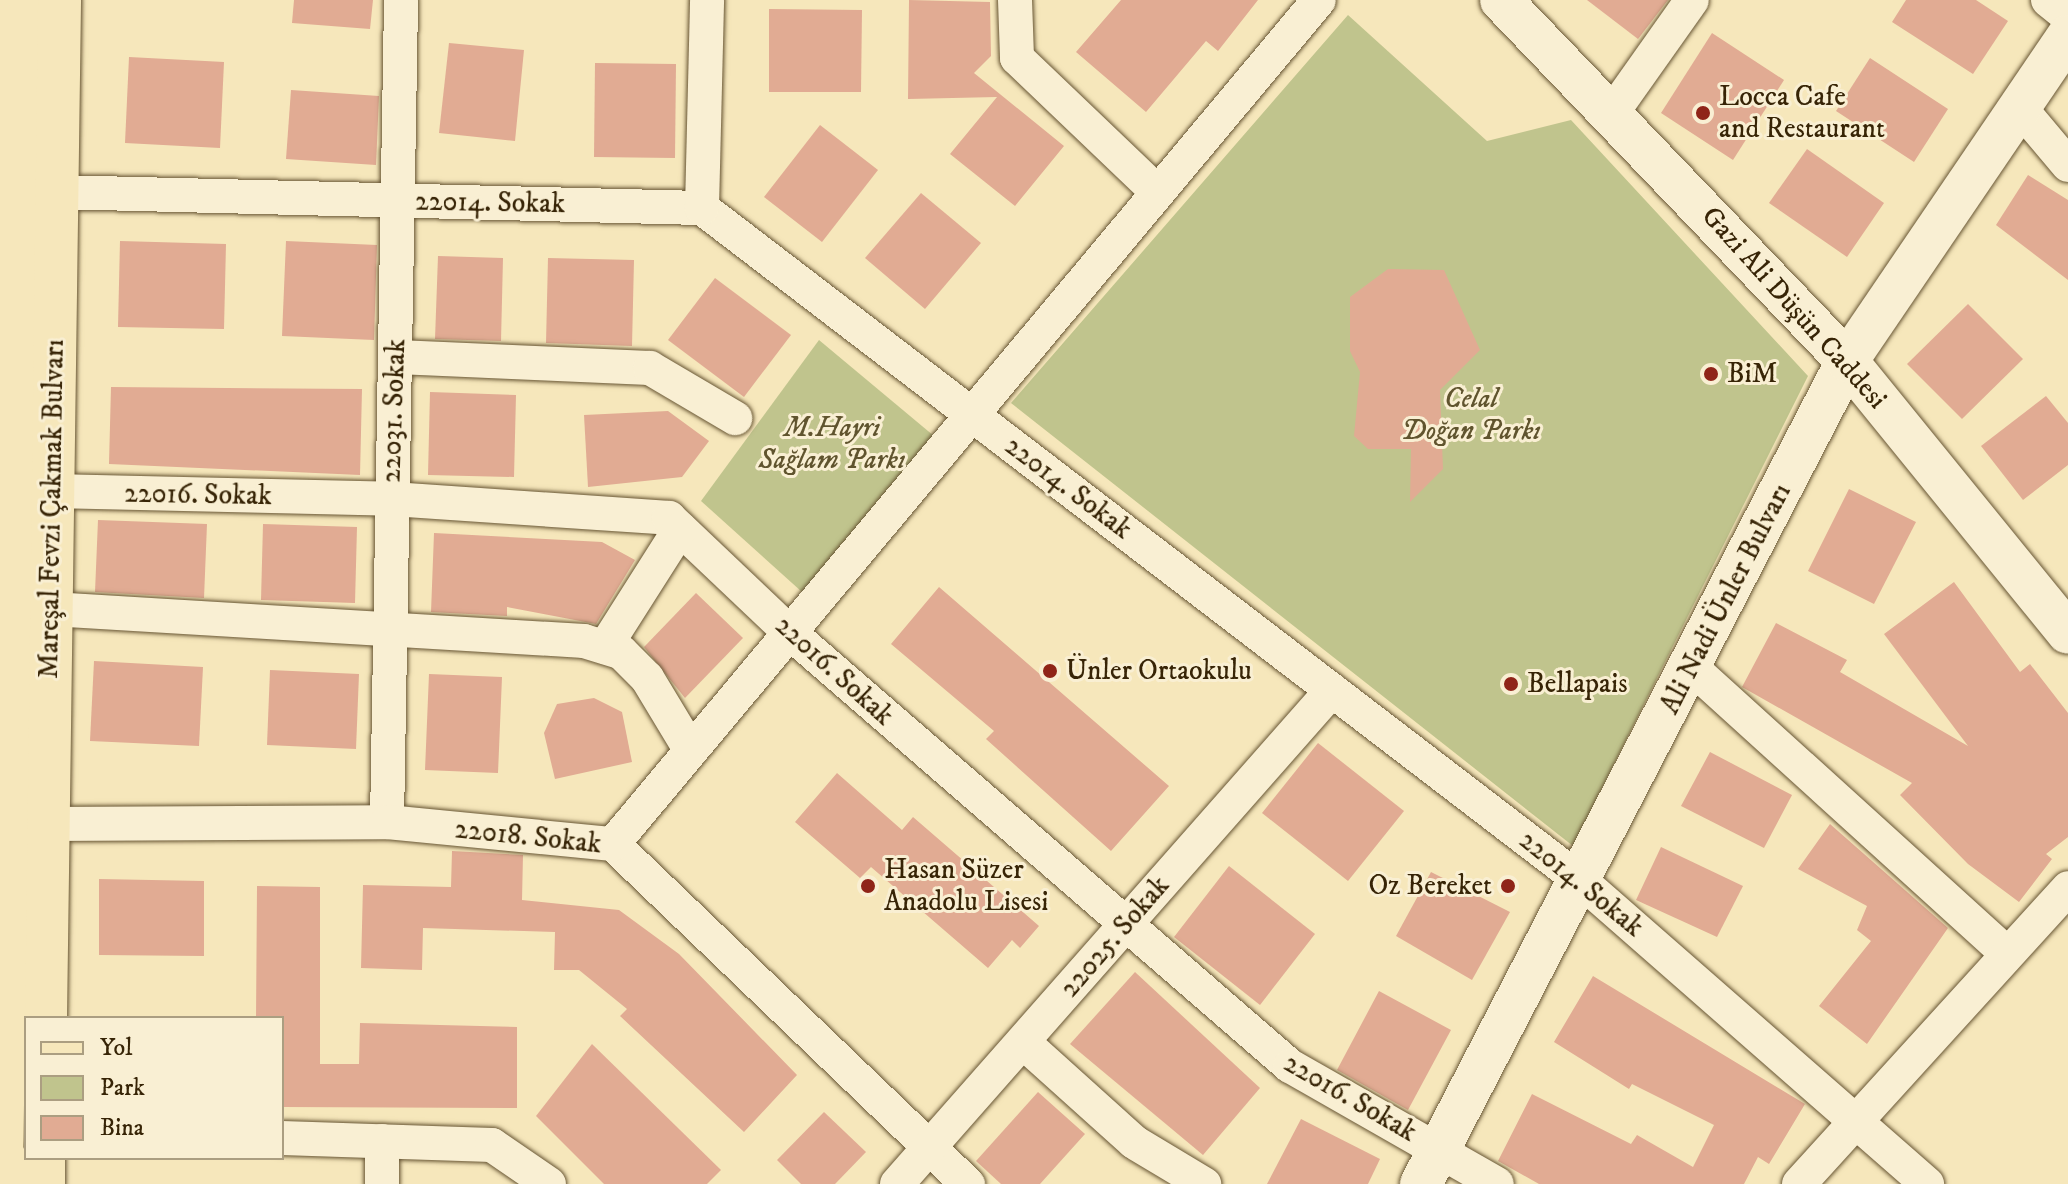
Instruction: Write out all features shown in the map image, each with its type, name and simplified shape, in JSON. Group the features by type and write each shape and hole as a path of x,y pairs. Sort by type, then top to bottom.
{"main road":[{"path":"16,0 2,806 12,1164 43,1184"},
{"name":"Mareşal Fevzi Çakmak Bulvarı","path":"45,1016 59,0"}],"street":[{"name":"22031. Sokak","path":"387,822 401,0"},
{"path":"702,208 707,0"},
{"path":"1015,0 1017,58 1157,192"},
{"path":"613,844 970,413 1319,0"},
{"name":"Gazi Ali Düşün Caddesi","path":"1501,0 1847,361 2068,633"},
{"path":"1612,113 1692,0"},
{"path":"2048,0 2068,16"},
{"name":"Ali Nadi Ünler Bulvarı","path":"1430,1167 1581,881 1847,361 2068,36"},
{"path":"2021,109 2068,165"},
{"name":"22014. Sokak","path":"56,192 702,208 1581,881 1857,1118 1927,1184"},
{"path":"397,357 650,368 735,418"},
{"name":"22016. Sokak","path":"52,491 392,499 669,518 789,632 1124,926 1290,1066 1430,1167 1497,1184"},
{"path":"605,647 680,529"},
{"path":"51,609 390,625 605,647 621,652 647,678 691,751"},
{"path":"1691,667 2007,954"},
{"name":"22025. Sokak","path":"897,1184 1332,690"},
{"name":"22018. Sokak","path":"48,824 387,822 613,844 968,1184"},
{"path":"1799,1184 2068,888"},
{"path":"1023,1042 1134,1142 1204,1184"},
{"path":"284,1138 492,1145 549,1184"},
{"path":"382,1141 382,1184"}],"green space":[{"name":"Celal Doğan Parkı","path":"1348,15 1487,141 1571,120 1808,376 1573,846 1011,403"},
{"name":"M.Hayri Sağlam Parkı","path":"819,340 934,436 802,592 701,501"}],"building":[{"path":"294,0 373,0 370,29 292,23"},
{"path":"909,0 990,2 991,56 974,73 1064,146 1015,206 950,154 997,97 908,99"},
{"path":"1121,0 1258,0 1218,51 1206,41 1146,112 1076,52"},
{"path":"1587,0 1668,0 1638,39"},
{"path":"1906,0 1976,0 2008,21 1973,74 1892,22"},
{"path":"769,9 862,10 861,92 769,92"},
{"path":"1712,33 1784,80 1733,160 1661,113"},
{"path":"449,43 524,50 515,141 439,133"},
{"path":"129,57 224,62 220,148 125,143"},
{"path":"1870,58 1948,109 1914,162 1836,111"},
{"path":"595,63 676,64 675,158 594,157"},
{"path":"291,90 379,96 376,165 286,159"},
{"path":"820,125 878,170 822,242 764,197"},
{"path":"1807,149 1884,203 1847,257 1769,203"},
{"path":"2028,175 2068,200 2068,280 1996,225"},
{"path":"921,193 981,243 925,309 865,258"},
{"path":"120,241 226,244 224,329 118,327"},
{"path":"286,241 377,245 374,340 282,336"},
{"path":"438,256 503,258 501,341 435,339"},
{"path":"548,258 634,260 632,346 546,343"},
{"path":"1388,269 1444,270 1480,350 1440,390 1443,469 1410,502 1411,449 1368,449 1354,436 1360,372 1350,351 1350,297"},
{"path":"715,278 791,335 744,397 668,340"},
{"path":"1968,304 2023,359 1962,419 1907,364"},
{"path":"111,387 362,389 360,475 109,464"},
{"path":"430,392 516,395 514,477 428,475"},
{"path":"2046,396 2068,423 2068,465 2023,500 1981,446"},
{"path":"668,411 709,441 682,477 588,487 584,415"},
{"path":"1849,489 1916,522 1874,604 1808,571"},
{"path":"98,520 207,524 204,598 95,592"},
{"path":"263,524 357,527 355,603 261,600"},
{"path":"434,533 602,542 635,560 596,624 507,607 507,616 431,612"},
{"path":"1954,582 2020,672 2030,664 2068,713 2068,837 2046,854 2052,859 2019,902 1968,864 1900,795 1912,783 1742,687 1776,623 1847,660 1840,672 1968,746 1884,634"},
{"path":"939,587 1169,786 1111,851 986,739 994,731 891,644"},
{"path":"696,593 743,638 685,698 644,647"},
{"path":"94,661 203,667 199,746 90,741"},
{"path":"270,670 359,674 356,749 267,745"},
{"path":"429,674 502,677 498,773 425,770"},
{"path":"594,698 622,712 632,762 555,779 544,733 557,704"},
{"path":"1318,743 1404,811 1348,881 1262,813"},
{"path":"1710,752 1792,795 1764,848 1681,806"},
{"path":"837,773 902,830 913,817 1039,926 1020,948 1012,940 988,968 871,867 860,878 795,822"},
{"path":"1830,824 1948,928 1867,1044 1819,1006 1871,941 1857,930 1867,906 1798,869"},
{"path":"1661,847 1743,886 1717,937 1636,900"},
{"path":"452,851 523,855 522,900 619,910 679,954 797,1075 744,1132 620,1016 627,1009 579,970 554,970 555,932 423,928 422,970 361,968 363,885 451,887"},
{"path":"1229,866 1315,934 1260,1005 1174,937"},
{"path":"1431,872 1510,912 1472,980 1396,936"},
{"path":"99,879 204,881 204,956 99,955"},
{"path":"257,886 320,887 320,1064 359,1064 360,1023 517,1027 517,1108 284,1107 284,1016 256,1016"},
{"path":"1135,972 1260,1088 1203,1155 1070,1044"},
{"path":"1593,976 1805,1104 1769,1164 1758,1157 1744,1184 1539,1184 1498,1161 1532,1094 1631,1144 1637,1135 1693,1167 1714,1125 1632,1084 1629,1089 1554,1042"},
{"path":"1379,991 1451,1030 1408,1110 1337,1070"},
{"path":"592,1044 721,1170 707,1184 604,1184 536,1116"},
{"path":"1038,1092 1085,1134 1040,1184 1001,1184 976,1161"},
{"path":"824,1112 866,1152 835,1184 801,1184 777,1160"},
{"path":"1301,1119 1380,1159 1368,1184 1267,1184"}],"place":[{"name":"Locca Cafe and Restaurant","path":"1703,113"},
{"name":"BiM","path":"1711,374"},
{"name":"Ünler Ortaokulu","path":"1050,671"},
{"name":"Bellapais","path":"1511,684"},
{"name":"Hasan Süzer Anadolu Lisesi","path":"868,886"},
{"name":"Oz Bereket","path":"1508,886"}]}
